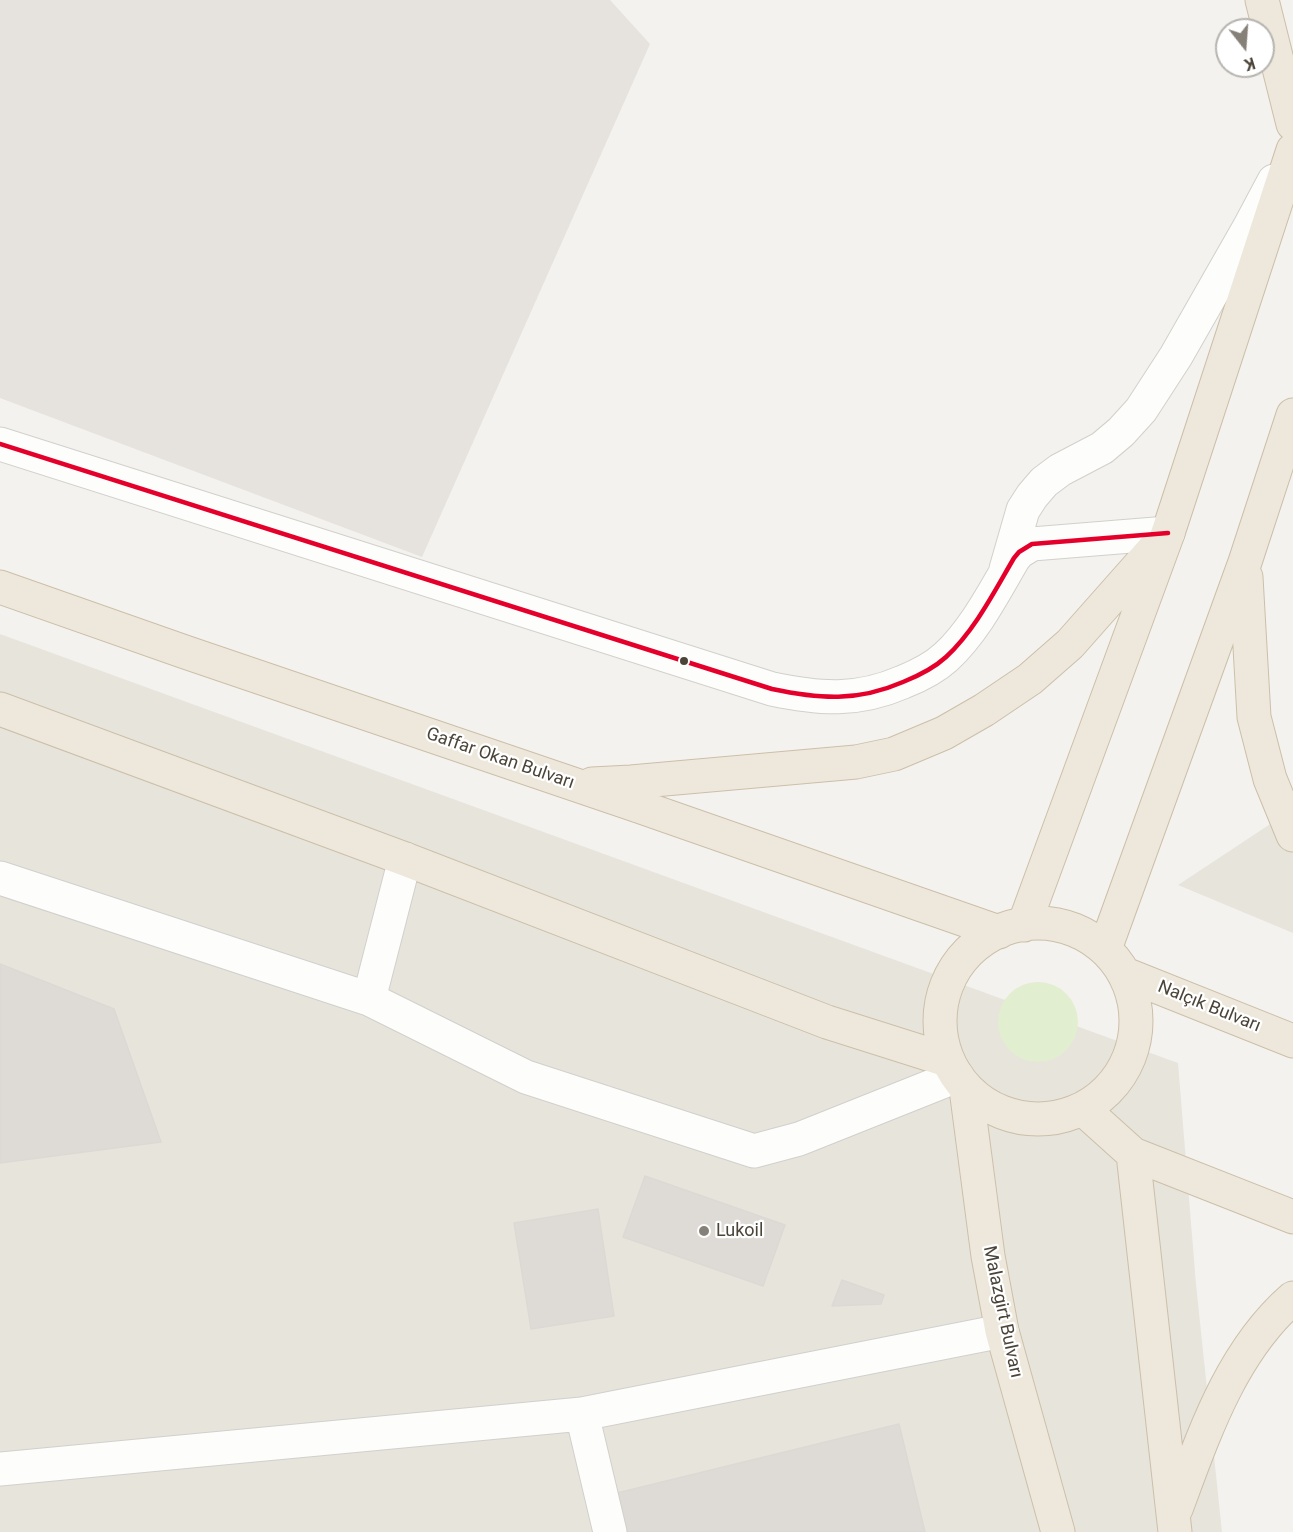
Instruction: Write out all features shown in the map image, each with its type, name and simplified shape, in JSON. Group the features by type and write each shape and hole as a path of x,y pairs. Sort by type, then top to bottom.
{"highway":[{"path":"1262,0 1293,124"},
{"path":"1012,928 1168,533 1293,150"},
{"path":"1115,961 1293,415"},
{"path":"574,785 856,762 894,754 944,733 1030,679 1070,644 1168,533"},
{"path":"1245,562 1254,717 1270,779 1293,835"},
{"name":"Gaffar Okan Bulvarı","path":"0,587 574,785 1012,928"},
{"path":"0,710 405,859 827,1022 957,1075 992,1109 1022,1119 1054,1119 1083,1109 1109,1090 1127,1064 1136,1034 1135,1003 1115,961 1079,931 1046,923 1012,928 982,940 957,964 942,994 939,1028 957,1075"},
{"name":"Nalçık Bulvarı","path":"1115,961 1293,1041"},
{"name":"Malazgirt Bulvarı","path":"957,1075 1002,1331 1058,1532"},
{"path":"1083,1109 1133,1154 1293,1217"},
{"path":"1133,1154 1174,1524"},
{"path":"1174,1524 1194,1460 1236,1367 1260,1331 1276,1312 1293,1298"}],"street":[{"path":"1005,574 1023,510 1032,496 1044,482 1060,470 1102,448 1141,410 1249,228 1293,145"},
{"path":"0,444 772,689 803,695 858,696 889,689 921,675 946,657 964,636 982,612 1019,552 1032,544 1168,533"},
{"path":"369,999 405,859"},
{"path":"0,878 369,999 526,1077 753,1151 799,1139 957,1075"},
{"path":"0,1468 582,1414 1002,1331"},
{"path":"582,1414 610,1532"}],"shaded area":[{"path":"0,0 610,0 650,44 422,557 0,398"},
{"path":"0,634 1178,1063 1196,1284 1222,1532 0,1532"},
{"path":"1293,809 1293,933 1178,885"}],"green space":[{"path":"1038,982 1053,985 1066,994 1075,1007 1078,1022 1075,1037 1066,1050 1053,1059 1038,1062 1023,1059 1010,1050 1001,1037 998,1022 1001,1007 1010,994 1023,985"}],"building":[{"path":"0,964 114,1009 161,1142 0,1163"},
{"path":"645,1176 785,1225 763,1286 623,1237"},
{"path":"598,1209 614,1316 531,1329 514,1223"},
{"path":"842,1280 884,1295 881,1304 832,1306"},
{"path":"899,1424 925,1532 623,1532 613,1494"}],"transit line":[{"path":"0,444 772,689 806,695 838,697 870,693 914,677 936,665 946,657 975,623 1014,558 1032,544 1168,533"}],"place":[{"name":"Lukoil","path":"704,1231"}]}
